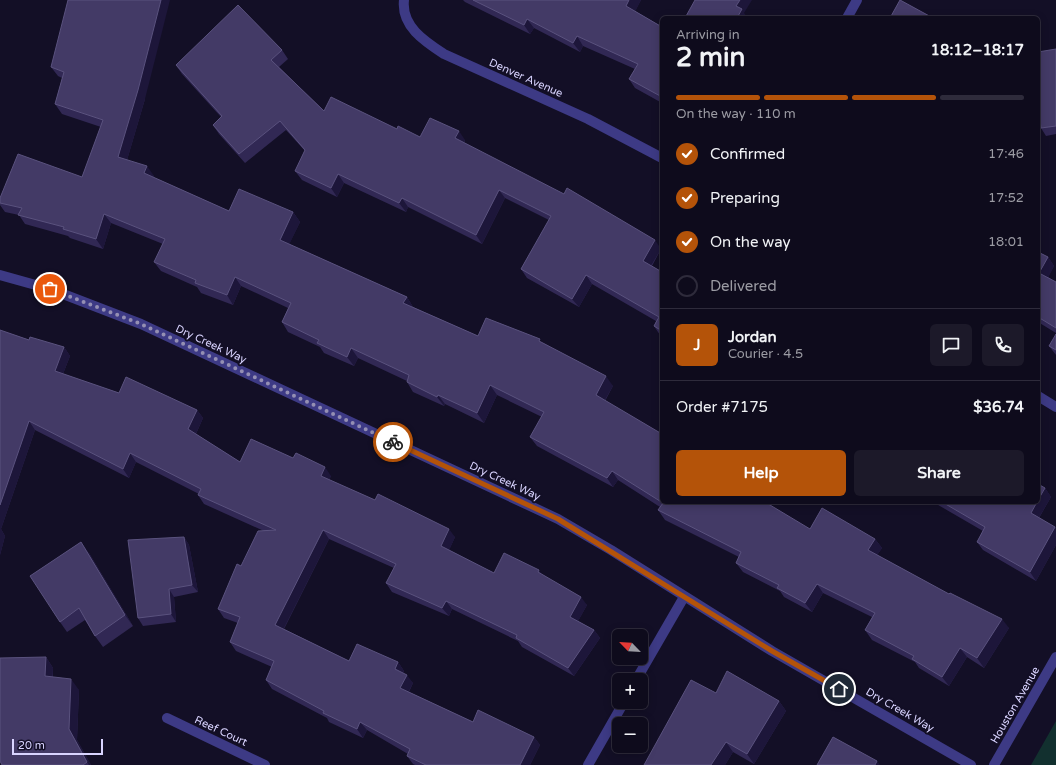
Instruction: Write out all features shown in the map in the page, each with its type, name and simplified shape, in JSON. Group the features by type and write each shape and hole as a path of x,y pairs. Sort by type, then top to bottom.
{"street":[{"name":"Denver Avenue","path":"404,0 405,15 409,26 429,44 444,54 588,119 660,157"},
{"path":"848,16 857,0"},
{"name":"Dry Creek Way","path":"0,275 50,289 141,324 551,516 611,550 772,651 971,765"},
{"path":"1040,397 1056,407"},
{"path":"640,673 684,596"},
{"name":"Houston Avenue","path":"994,765 1056,657"},
{"path":"588,765 620,709"},
{"name":"Reef Court","path":"167,718 266,765"}],"green space":[{"path":"1056,721 1056,765 1031,765"}],"building":[{"path":"68,0 161,0 138,90 118,157 147,166 144,173 229,211 239,189 293,212 280,240 407,297 403,303 478,336 486,318 540,339 539,341 606,376 596,395 660,433 660,501 612,471 607,478 530,437 544,412 490,385 477,413 438,395 437,397 407,382 409,375 351,348 347,357 317,343 319,340 282,322 291,303 235,277 227,295 195,283 196,280 154,262 165,239 104,214 96,239 63,229 64,227 18,215 22,208 0,203 0,198 18,154 82,177 103,120 55,104 64,72 51,67"},
{"path":"473,0 629,0 626,6 660,26 660,96 629,79 638,64 577,36 573,43 527,19 524,25"},
{"path":"695,0 740,0 736,6 742,9 738,16 686,16"},
{"path":"900,0 929,16 891,16"},
{"path":"238,5 282,50 271,60 324,111 331,97 397,129 398,126 420,137 430,118 459,131 455,138 564,194 567,188 655,240 643,261 660,271 660,330 654,326 659,317 586,275 572,299 521,269 551,216 499,190 476,235 402,198 399,203 338,174 331,188 295,171 305,150 280,121 239,154 213,125 222,116 176,65"},
{"path":"1056,49 1056,126 1041,128 1040,120 1040,52"},
{"path":"1040,253 1048,257 1040,271"},
{"path":"1040,274 1056,282 1056,328 1040,318"},
{"path":"0,330 29,340 30,337 64,347 55,371 119,393 126,377 197,410 188,429 240,462 251,439 293,458 296,453 325,467 321,476 375,500 378,494 449,529 441,546 494,573 504,553 539,570 538,572 581,597 570,617 594,630 568,668 516,638 517,635 446,601 442,608 386,583 396,564 323,530 275,625 349,661 357,644 398,662 395,669 407,675 400,688 473,722 478,710 534,737 520,765 426,765 407,756 410,749 360,722 357,729 323,713 324,711 266,680 274,661 230,642 240,617 218,609 237,564 241,566 258,531 276,530 198,495 201,489 130,453 123,469 29,421 0,505"},
{"path":"1056,334 1056,350 1049,346"},
{"path":"1040,485 1045,488 1040,497"},
{"path":"662,504 768,504 810,529 822,508 875,539 868,550 949,594 950,593 1002,619 977,658 960,648 942,677 912,659 914,656 865,630 875,613 817,584 805,603 777,588 779,585 736,563 741,552 658,510"},
{"path":"945,504 1036,504 1031,513 1055,527 1030,572 977,542 985,527"},
{"path":"184,537 192,585 169,589 171,614 138,618 128,540"},
{"path":"81,542 125,615 95,636 79,608 60,622 30,576"},
{"path":"46,657 45,676 71,679 69,729 87,762 83,765 2,765 0,761 0,658"},
{"path":"727,671 779,701 747,754 726,742 711,765 644,765 691,680 716,693"},
{"path":"833,737 877,761 875,765 817,765"}],"way so far":[{"path":"50,289 141,324 393,442"}],"route":[{"path":"393,442 558,519 611,550 772,651 839,689"}]}
